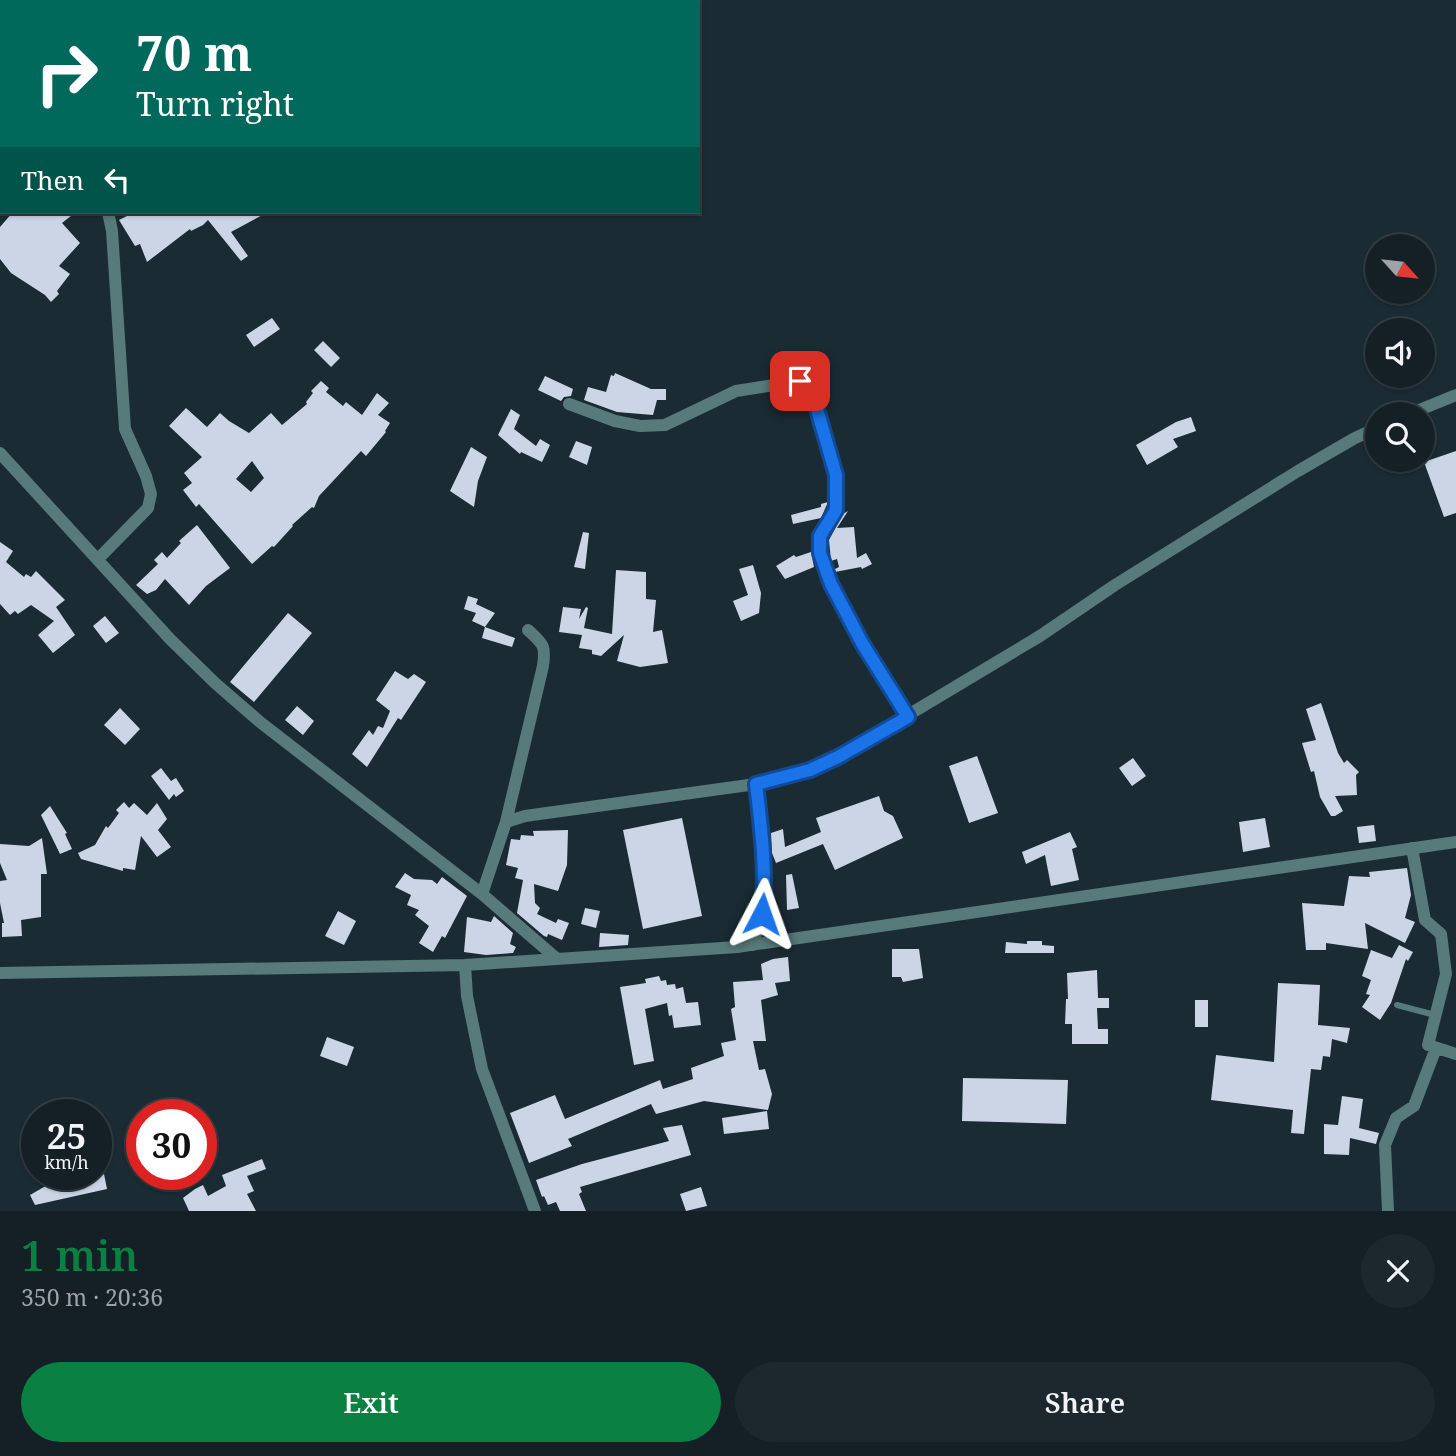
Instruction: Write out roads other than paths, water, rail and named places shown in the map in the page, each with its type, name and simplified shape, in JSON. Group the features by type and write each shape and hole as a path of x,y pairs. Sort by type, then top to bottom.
{"street":[{"path":"98,559 148,508 151,494 125,429 121,405 112,231 108,214"},
{"path":"569,404 615,421 640,426 664,425 736,391 800,381 808,385 836,475 836,510 820,536 820,553 831,584 862,643 908,717"},
{"path":"1435,404 1456,395"},
{"path":"506,822 526,816 756,784 810,770 908,717 1298,471 1365,433"},
{"path":"0,453 170,639 242,706 482,894 556,958"},
{"path":"482,894 506,822 545,650 528,630"},
{"path":"753,945 762,914 765,890 756,784"},
{"path":"0,973 465,965 753,945 1456,842"},
{"path":"1412,848 1425,920 1441,934 1446,974 1428,1045 1456,1054"},
{"path":"465,965 467,996 482,1069 535,1211"},
{"path":"1388,1211 1385,1145 1396,1118 1414,1106 1436,1048"}],"lane":[{"path":"1397,1005 1437,1016"}]}
